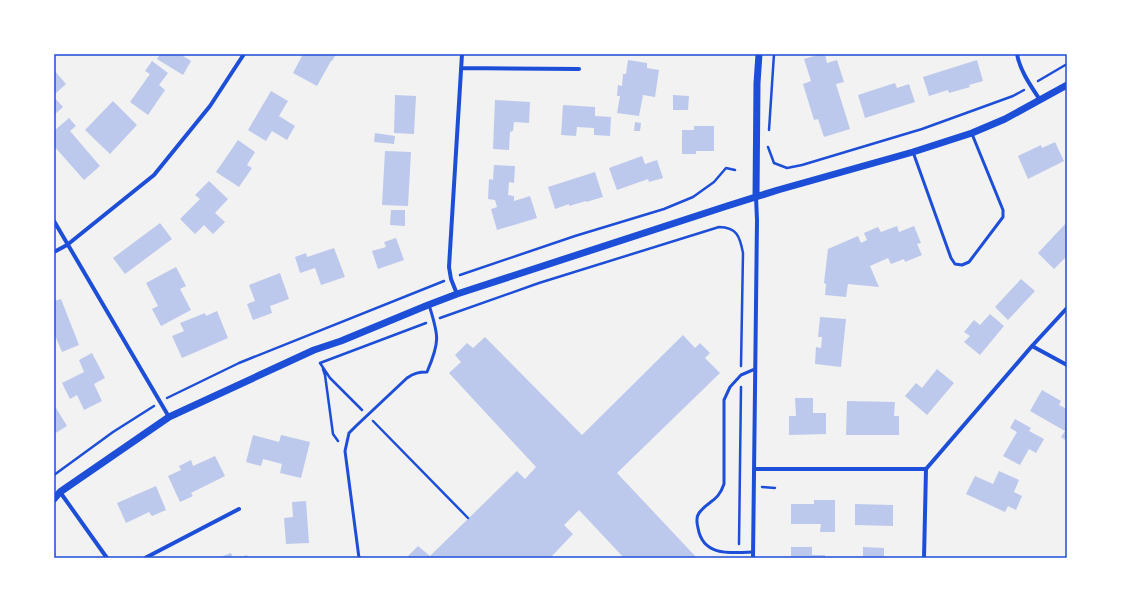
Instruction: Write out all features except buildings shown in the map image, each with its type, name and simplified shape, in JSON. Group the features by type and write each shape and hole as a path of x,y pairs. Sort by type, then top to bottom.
{"street":[{"path":"54,252 67,245 154,175 210,106 244,54"},
{"path":"457,294 450,279 448,267 462,54"},
{"path":"753,558 757,98 759,54"},
{"path":"1017,54 1019,63 1030,86 1040,101"},
{"path":"460,68 579,69"},
{"path":"54,499 60,492 170,417 314,350 341,341 457,294 756,197 913,152 972,133 1005,120 1067,85"},
{"path":"54,221 170,417"},
{"path":"924,558 926,469 1032,346 1067,308"},
{"path":"1032,346 1067,365"},
{"path":"754,469 926,469"},
{"path":"60,492 107,558"},
{"path":"144,558 239,509"}],"lane":[{"path":"913,152 951,258 955,264 962,265 969,262 1003,217 1003,210 972,133"},
{"path":"359,558 345,451 349,433 407,378 417,373 427,372 434,356 438,336 428,305"},
{"path":"753,552 718,552 710,548 699,534 697,523 699,514 721,494 724,484 724,400 730,387 741,375 755,369"}],"path":[{"path":"768,136 774,54"},
{"path":"768,142 768,149 774,164 786,168 802,165 922,129 1013,96 1067,64"},
{"path":"320,363 434,320 539,283 719,227 733,229 740,240 743,253 739,553"},
{"path":"320,363 330,378 468,518"},
{"path":"320,363 325,375 333,434 345,451"}]}
